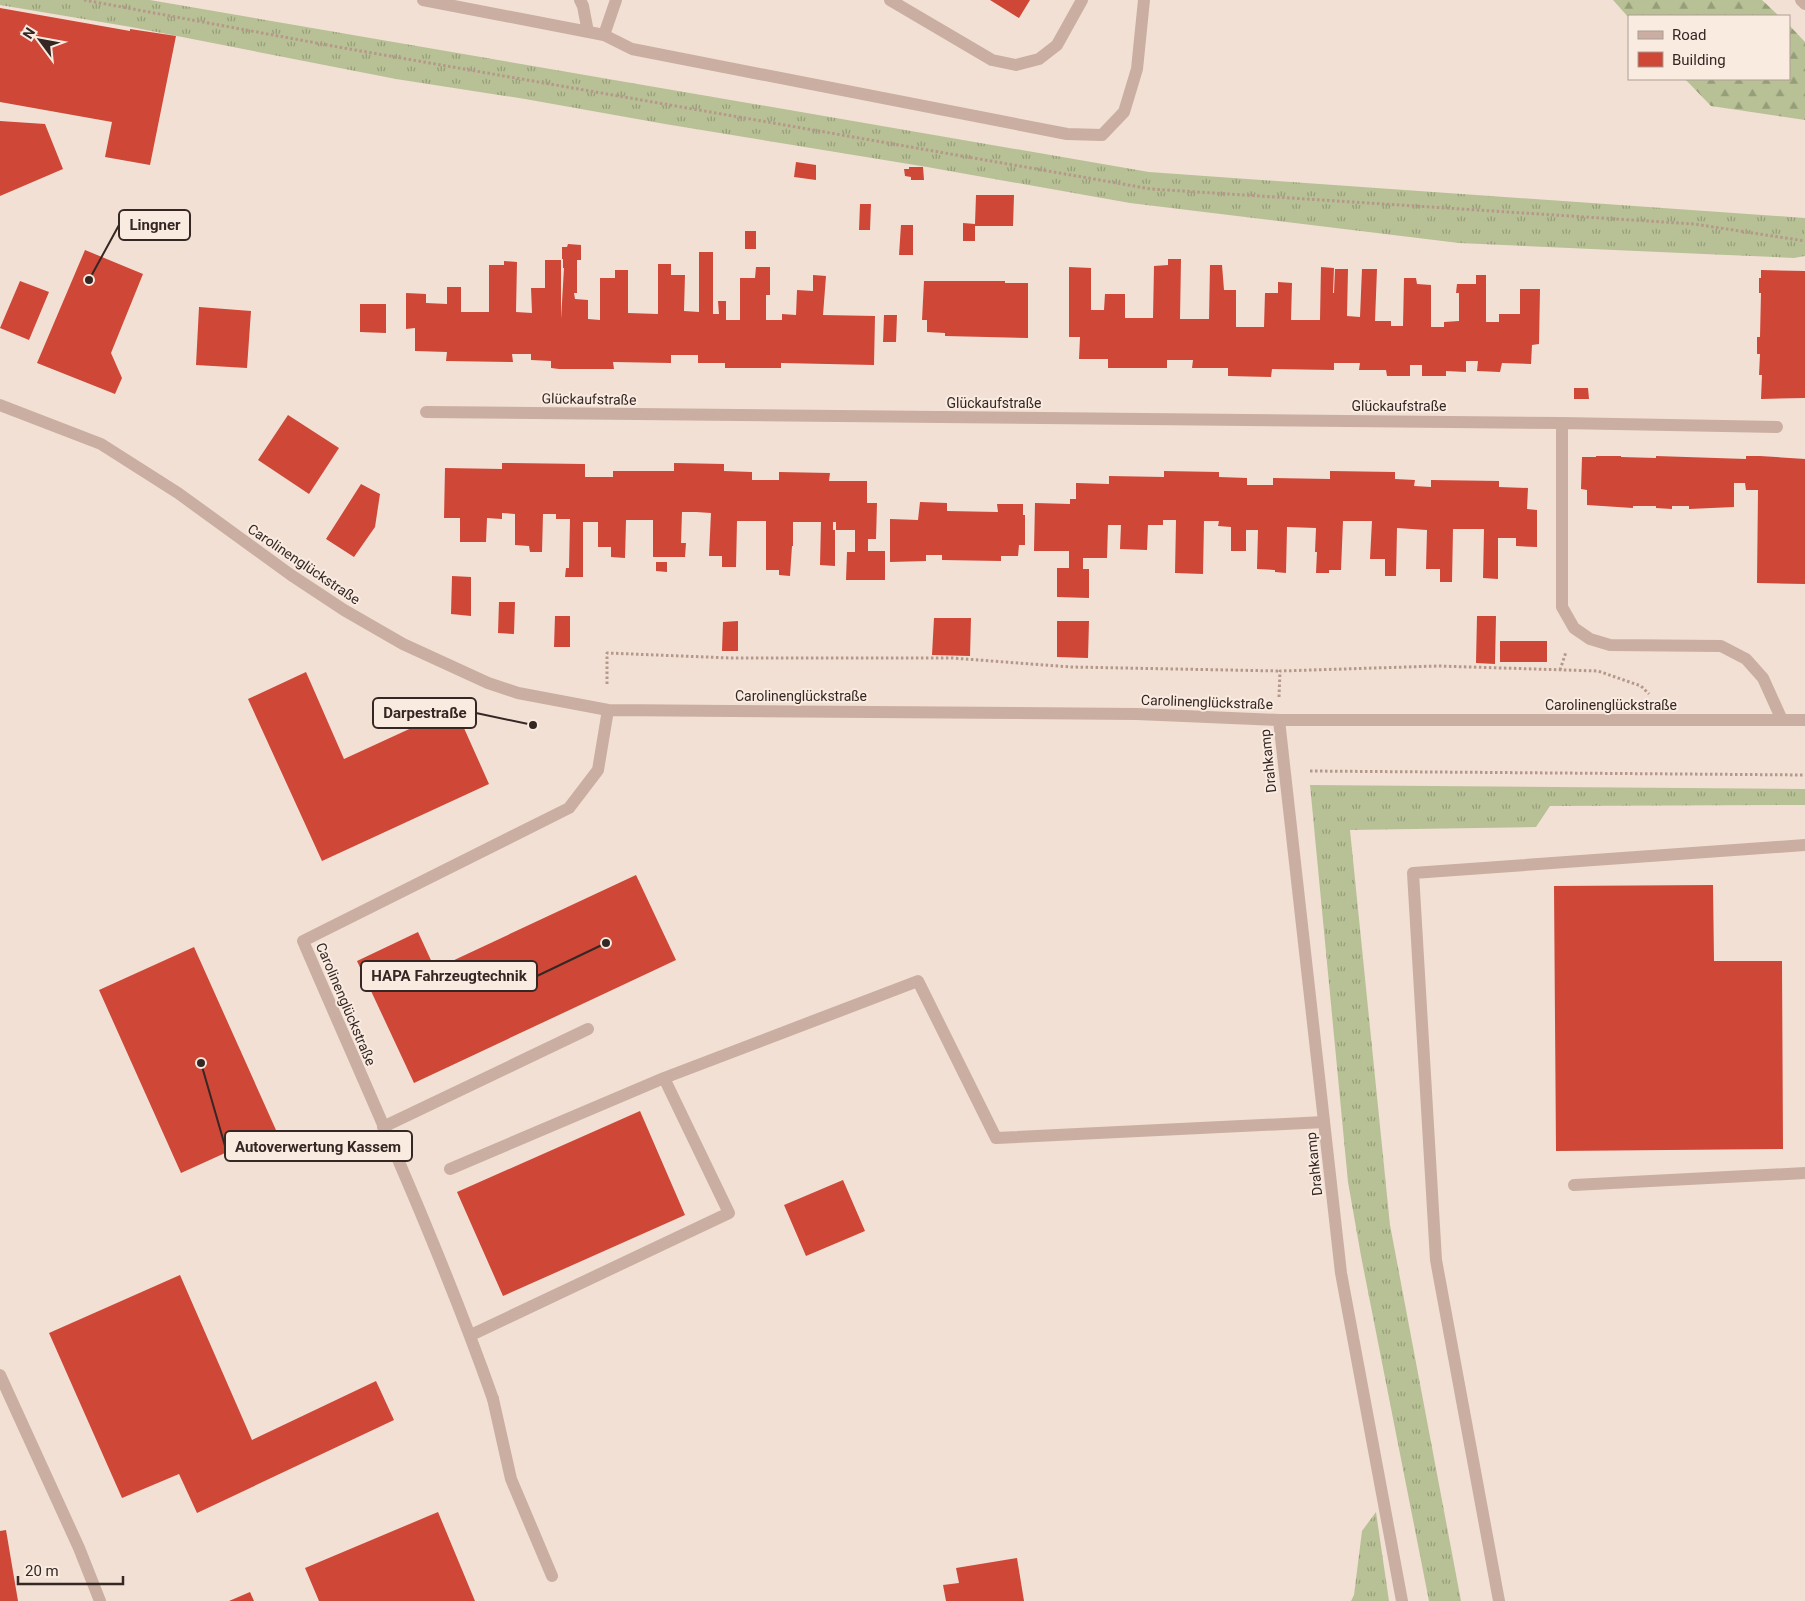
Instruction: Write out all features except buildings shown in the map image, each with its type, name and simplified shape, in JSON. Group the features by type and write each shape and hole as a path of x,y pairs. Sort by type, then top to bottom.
{"street":[{"path":"422,0 604,35 632,49 1067,134 1102,135 1124,112 1127,103 1137,69 1144,0"},
{"path":"580,0 588,32"},
{"path":"604,35 616,0"},
{"path":"890,0 992,60 1016,65 1038,59 1057,44 1082,0"},
{"path":"1801,0 1805,4"},
{"name":"Carolinenglückstraße","path":"0,404 101,444 178,493 291,575 344,610 403,644 488,683 518,693 608,710 1137,714 1279,720 1805,720"},
{"name":"Glückaufstraße","path":"426,412 1562,423 1777,427"},
{"path":"1562,423 1562,607 1574,628 1590,639 1610,646 1721,646 1746,658 1763,678 1782,720"},
{"name":"Carolinenglückstraße","path":"552,1576 511,1479 493,1399 471,1336 303,941 569,808 598,770 608,710"},
{"name":"Drahkamp","path":"1279,720 1341,1273 1402,1601"},
{"path":"1499,1601 1436,1260 1413,873 1805,845"},
{"path":"450,1168 664,1078 918,981 996,1138 1324,1122"},
{"path":"383,1127 588,1028"},
{"path":"471,1336 729,1213 664,1078"},
{"path":"1574,1185 1805,1173"},
{"path":"0,1375 79,1548 100,1601"}],"path":[{"path":"84,0 348,49 1151,189 1694,224 1805,241"},
{"path":"608,710 607,653 730,658 952,658 1071,667 1280,671 1438,666 1598,671 1641,686 1677,720"},
{"path":"1279,720 1280,671"},
{"path":"1284,770 1805,774"}],"green space":[{"path":"0,0 150,0 1149,172 1805,218 1805,256 1794,258 1459,243 1130,203 525,99 396,79 131,27 0,5"},
{"path":"1613,0 1762,0 1778,15 1628,15 1628,17"},
{"path":"1790,26 1805,42 1805,120 1711,106 1686,80 1790,80"},
{"path":"1310,785 1805,789 1805,805 1550,806 1536,827 1350,830 1390,1225 1461,1601 1429,1601 1361,1256 1348,1182"},
{"path":"1376,1512 1389,1601 1351,1601 1354,1595 1362,1531"}],"place":[{"name":"Lingner","path":"89,280"},
{"name":"Darpestraße","path":"533,725"},
{"name":"HAPA Fahrzeugtechnik","path":"606,943"},
{"name":"Autoverwertung Kassem","path":"201,1063"}]}
